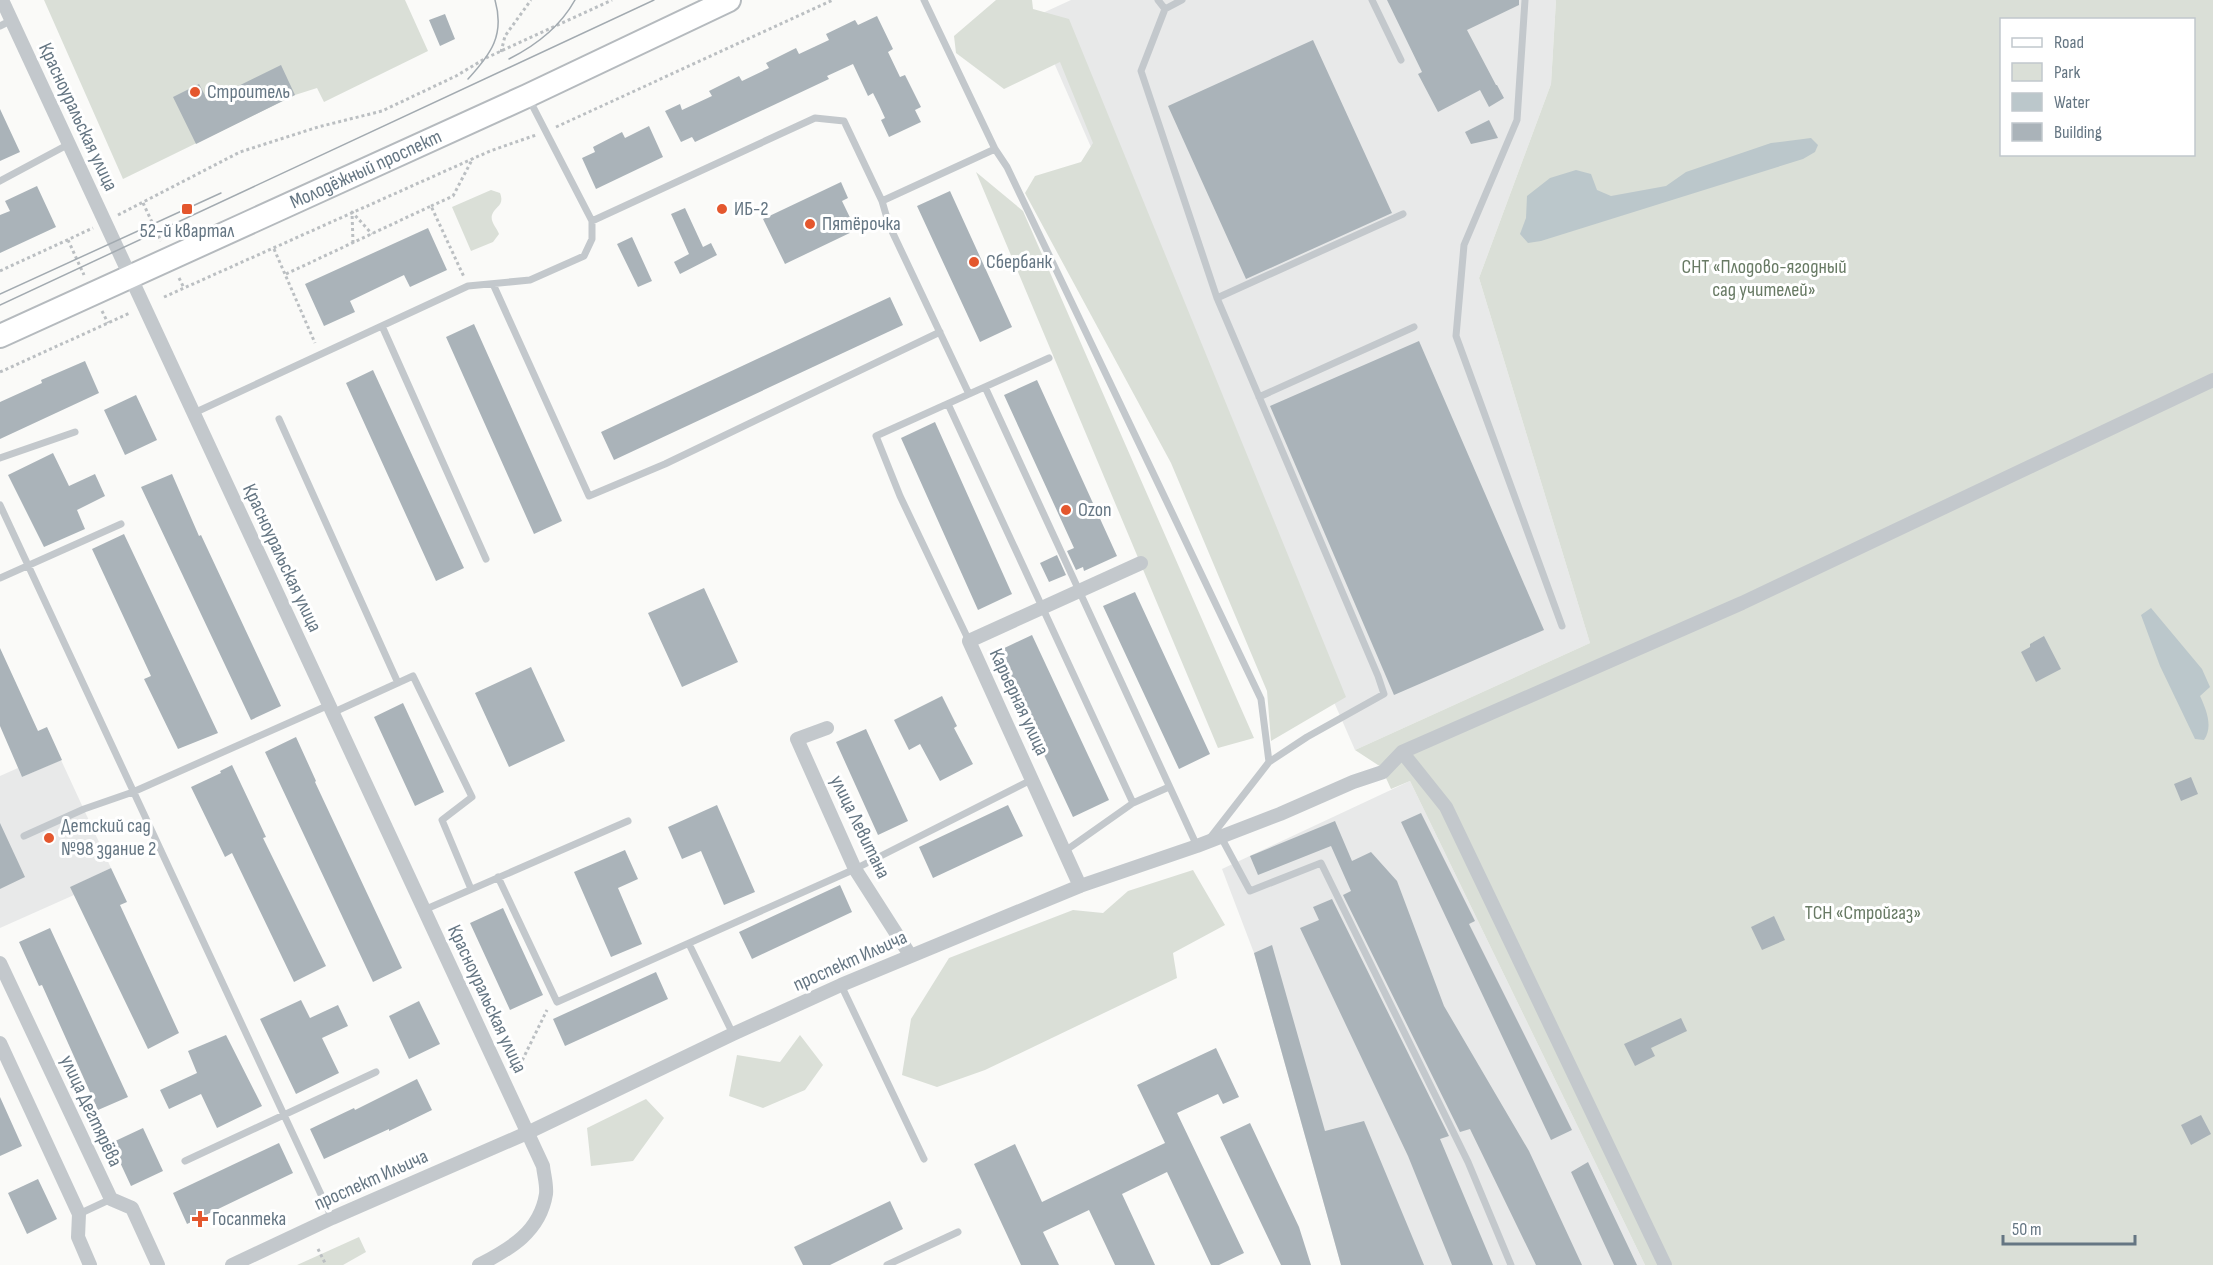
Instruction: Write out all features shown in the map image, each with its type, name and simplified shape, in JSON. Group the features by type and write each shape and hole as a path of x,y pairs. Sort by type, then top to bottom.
{"main road":[{"name":"Молодёжный проспект","path":"0,336 527,96 729,0"}],"street":[{"name":"Красноуральская улица","path":"2,0 6,23 69,144 527,1133"},
{"path":"1665,1265 1446,807 1402,752 1742,603 2213,380"},
{"name":"Карьерная улица","path":"1080,886 969,641 1141,563"},
{"name":"улица Левитана","path":"827,728 797,739 855,869 910,956"},
{"name":"проспект Ильича","path":"232,1265 332,1218 527,1133 841,985 1080,886 1280,814 1353,782 1383,772 1402,752"},
{"name":"улица Дегтярёва","path":"0,963 111,1199 132,1208 158,1265"},
{"path":"0,1043 79,1214 78,1237 90,1265"},
{"path":"479,1265 508,1250 526,1236 540,1215 546,1192 543,1166 527,1133"}],"lane":[{"path":"924,0 995,149 1012,178 1261,699 1269,762"},
{"path":"1158,0 1165,9"},
{"path":"1182,0 1165,9 1141,71 1217,298 1384,694 1307,736 1269,762 1208,841"},
{"path":"1372,0 1401,60"},
{"path":"1525,0 1517,120 1464,244 1456,336 1563,626"},
{"path":"194,413 468,286 530,280 584,256 592,239 592,221 527,96"},
{"path":"592,221 815,118 844,122 882,201 889,225 969,394"},
{"path":"0,181 69,144"},
{"path":"882,201 995,149"},
{"path":"1217,298 1403,214"},
{"path":"493,284 589,496 664,464 939,332"},
{"path":"382,326 486,559"},
{"path":"1259,397 1414,327"},
{"path":"969,641 900,496 876,436 1049,358"},
{"path":"985,387 1169,788 1208,841 1250,891 1321,863 1468,1162 1510,1265"},
{"path":"948,404 1041,609 1133,803"},
{"path":"279,419 398,683"},
{"path":"0,458 75,432"},
{"path":"0,506 332,1218"},
{"path":"0,578 122,524"},
{"path":"24,836 84,809 133,792 413,676 472,797 442,820 471,889"},
{"path":"498,877 557,1002 855,869 1033,779"},
{"path":"1065,851 1133,803 1169,788"},
{"path":"424,910 628,822"},
{"path":"689,944 733,1034"},
{"path":"841,985 924,1160"},
{"path":"185,1161 376,1072"},
{"path":"79,1214 111,1199"},
{"path":"887,1265 958,1232"}],"path":[{"path":"501,52 505,36 531,0"},
{"path":"118,215 240,152 318,127 382,111 612,0"},
{"path":"164,297 473,158 545,132 832,0"},
{"path":"286,274 453,196 473,158"},
{"path":"143,202 161,241"},
{"path":"431,206 468,286"},
{"path":"352,212 372,234"},
{"path":"352,212 352,243"},
{"path":"0,271 95,228"},
{"path":"68,240 84,275"},
{"path":"274,249 320,354"},
{"path":"179,278 184,288"},
{"path":"102,311 108,323"},
{"path":"0,372 134,311"},
{"path":"508,1091 549,1006 557,1002"},
{"path":"318,1249 326,1265"}],"shaded area":[{"path":"1071,0 1556,0 1551,84 1479,278 1590,643 1355,750 1034,17"},
{"name":"Детский сад №98 здание 2","path":"61,760 111,868 71,887 74,895 0,928 0,776 18,768 22,777"},
{"path":"1410,781 1645,1265 1341,1265 1254,953 1222,869"}],"green space":[{"name":"Строитель","path":"44,0 405,0 428,51 324,102 317,88 295,95 123,179"},
{"path":"996,0 1032,0 1033,9 1069,19 1346,697 1271,741 1267,691 1171,463 1025,193 1035,176 1081,162 1093,143 1060,62 1004,89 956,53 954,36"},
{"name":"ТСН «Стройгаз»","path":"1556,0 2213,0 2213,1265 1645,1265 1410,781 1391,789 1381,767 1355,750 1590,643 1479,278 1551,84"},
{"path":"976,172 1023,211 1254,738 1218,748"},
{"path":"491,190 500,193 501,197 492,218 499,234 493,242 471,251 452,207"},
{"path":"1193,870 1225,925 1173,953 1177,978 985,1070 937,1087 902,1075 911,1019 949,958 1073,910 1103,913 1128,891"},
{"path":"800,1035 823,1065 805,1090 763,1108 729,1096 737,1055 780,1062"},
{"path":"646,1099 664,1118 633,1161 591,1166 587,1128"},
{"path":"359,1237 366,1252 343,1265 297,1265"}],"water":[{"path":"1811,138 1818,145 1815,152 1803,159 1541,241 1528,243 1520,234 1526,218 1527,196 1550,178 1576,170 1591,174 1597,190 1611,196 1666,186 1686,172 1771,143"},
{"path":"2151,608 2202,669 2210,687 2200,696 2209,724 2204,740 2195,739 2160,666 2141,615"}],"building":[{"path":"1387,0 1519,0 1519,5 1467,30 1504,98 1489,107 1480,90 1438,112 1418,74 1422,72"},
{"path":"445,14 455,39 440,46 429,20"},
{"path":"877,16 893,49 888,52 900,77 905,75 921,107 915,110 921,122 889,137 881,120 885,118 879,105 873,93 868,96 853,64 827,76 829,79 695,142 692,137 681,142 665,111 680,104 682,110 712,96 709,91 739,76 742,81 769,68 766,63 796,48 799,54 829,40 826,34 855,20 858,25"},
{"path":"1313,40 1392,213 1246,279 1168,106"},
{"path":"281,65 295,95 196,144 173,97 199,84 208,101"},
{"path":"0,109 20,152 0,161"},
{"path":"1489,120 1498,138 1471,144 1465,132"},
{"path":"649,126 663,157 596,189 582,158 595,152 593,147 622,132 625,138"},
{"name":"Пятёрочка","path":"841,182 848,198 842,201 856,230 785,264 763,219"},
{"path":"37,186 56,227 0,253 0,215 10,211 5,201"},
{"path":"950,191 1012,327 980,342 917,206"},
{"path":"685,208 703,247 711,243 717,255 680,274 674,262 689,254 671,214"},
{"path":"428,228 447,270 410,287 404,275 350,301 355,312 324,326 305,284"},
{"path":"632,237 652,281 638,287 617,244"},
{"path":"890,297 903,325 614,460 601,432"},
{"path":"474,324 562,521 534,534 446,337"},
{"path":"1419,341 1544,630 1394,695 1270,406"},
{"path":"85,361 99,393 0,439 0,402 42,383 41,380"},
{"path":"373,370 464,568 436,581 346,383"},
{"path":"1037,380 1117,556 1084,571 1083,567 1076,570 1067,551 1074,548 1004,395"},
{"path":"136,395 157,440 125,455 104,410"},
{"path":"935,422 1012,594 978,610 901,438"},
{"path":"53,453 69,486 95,474 105,496 77,510 85,529 44,547 8,475"},
{"path":"172,474 199,536 201,535 281,706 251,720 141,487"},
{"path":"124,534 218,733 178,749 144,679 151,676 92,549"},
{"path":"1057,555 1066,575 1049,582 1040,563"},
{"path":"704,588 738,662 682,687 648,613"},
{"path":"1135,592 1210,754 1179,769 1103,606"},
{"path":"1032,635 1109,800 1073,817 996,652"},
{"path":"2044,636 2061,669 2036,682 2021,652"},
{"path":"0,648 38,731 47,727 62,760 22,777 0,726"},
{"path":"531,667 565,741 509,767 475,693"},
{"path":"942,696 957,726 954,728 973,764 940,781 920,744 909,750 894,720"},
{"path":"403,703 444,792 415,806 374,717"},
{"path":"866,729 908,821 878,835 836,742"},
{"path":"296,737 402,968 373,982 265,752"},
{"path":"232,765 266,837 263,838 326,966 294,982 232,853 225,857 191,787 221,773 220,771"},
{"path":"2191,777 2198,794 2181,801 2174,784"},
{"path":"717,805 755,892 724,905 701,851 682,859 668,827"},
{"path":"1008,805 1023,836 933,878 919,847"},
{"path":"1421,813 1475,921 1469,924 1572,1130 1551,1140 1401,822"},
{"path":"1335,821 1352,861 1371,852 1397,881 1444,1006 1529,1151 1582,1265 1536,1265 1470,1129 1460,1132 1343,895 1351,891 1331,846 1258,875 1250,856"},
{"path":"0,823 25,877 0,889"},
{"path":"625,850 638,879 618,888 642,944 611,957 574,872"},
{"path":"111,868 127,902 120,905 179,1033 148,1049 70,887"},
{"path":"840,885 852,912 752,959 739,932"},
{"path":"1332,899 1449,1136 1440,1139 1493,1265 1452,1265 1408,1156 1300,928 1319,920 1313,907"},
{"path":"503,908 543,995 510,1010 470,923"},
{"path":"1774,916 1785,940 1762,950 1751,927"},
{"path":"50,928 128,1097 98,1110 42,985 39,986 19,942"},
{"path":"1272,945 1325,1131 1364,1121 1424,1265 1341,1265 1254,953"},
{"path":"656,972 668,999 565,1046 553,1019"},
{"path":"301,1000 310,1018 338,1005 348,1026 322,1038 339,1073 296,1094 260,1019"},
{"path":"419,1001 440,1044 409,1059 389,1016"},
{"path":"1681,1018 1687,1031 1651,1048 1655,1056 1635,1066 1624,1044"},
{"path":"226,1035 262,1106 217,1128 201,1094 169,1109 160,1090 197,1073 188,1051"},
{"path":"1216,1048 1239,1097 1223,1104 1218,1094 1177,1113 1244,1253 1219,1265 1211,1265 1167,1172 1122,1194 1155,1265 1115,1265 1089,1210 1043,1232 1059,1265 1021,1265 974,1164 1015,1144 1042,1202 1165,1143 1137,1085"},
{"path":"417,1079 432,1110 324,1159 310,1129 354,1108 355,1110"},
{"path":"0,1097 22,1146 0,1156"},
{"path":"2201,1115 2211,1134 2191,1145 2181,1125"},
{"path":"1250,1123 1299,1227 1311,1265 1281,1265 1220,1137"},
{"path":"143,1128 163,1171 131,1186 111,1143"},
{"path":"279,1143 293,1173 187,1224 173,1193"},
{"path":"1588,1162 1637,1265 1614,1265 1571,1172"},
{"path":"38,1179 57,1219 27,1234 8,1193"},
{"path":"890,1201 903,1229 830,1265 803,1265 794,1247"}],"tram line":[{"path":"468,79 494,43 498,24 495,0"},
{"path":"509,59 529,48 555,27 575,0"},
{"path":"0,305 654,0"},
{"path":"0,294 221,193"}],"place":[{"name":"Строитель","path":"195,92"},
{"name":"52-й квартал","path":"187,209"},
{"name":"ИБ-2","path":"722,209"},
{"name":"Пятёрочка","path":"810,224"},
{"name":"Сбербанк","path":"974,262"},
{"name":"Ozon","path":"1066,510"},
{"name":"Детский сад №98 здание 2","path":"49,838"},
{"name":"Госаптека","path":"200,1219"}],"park label":[{"name":"СНТ «Плодово-ягодный сад учителей»","path":"1764,278"}]}
